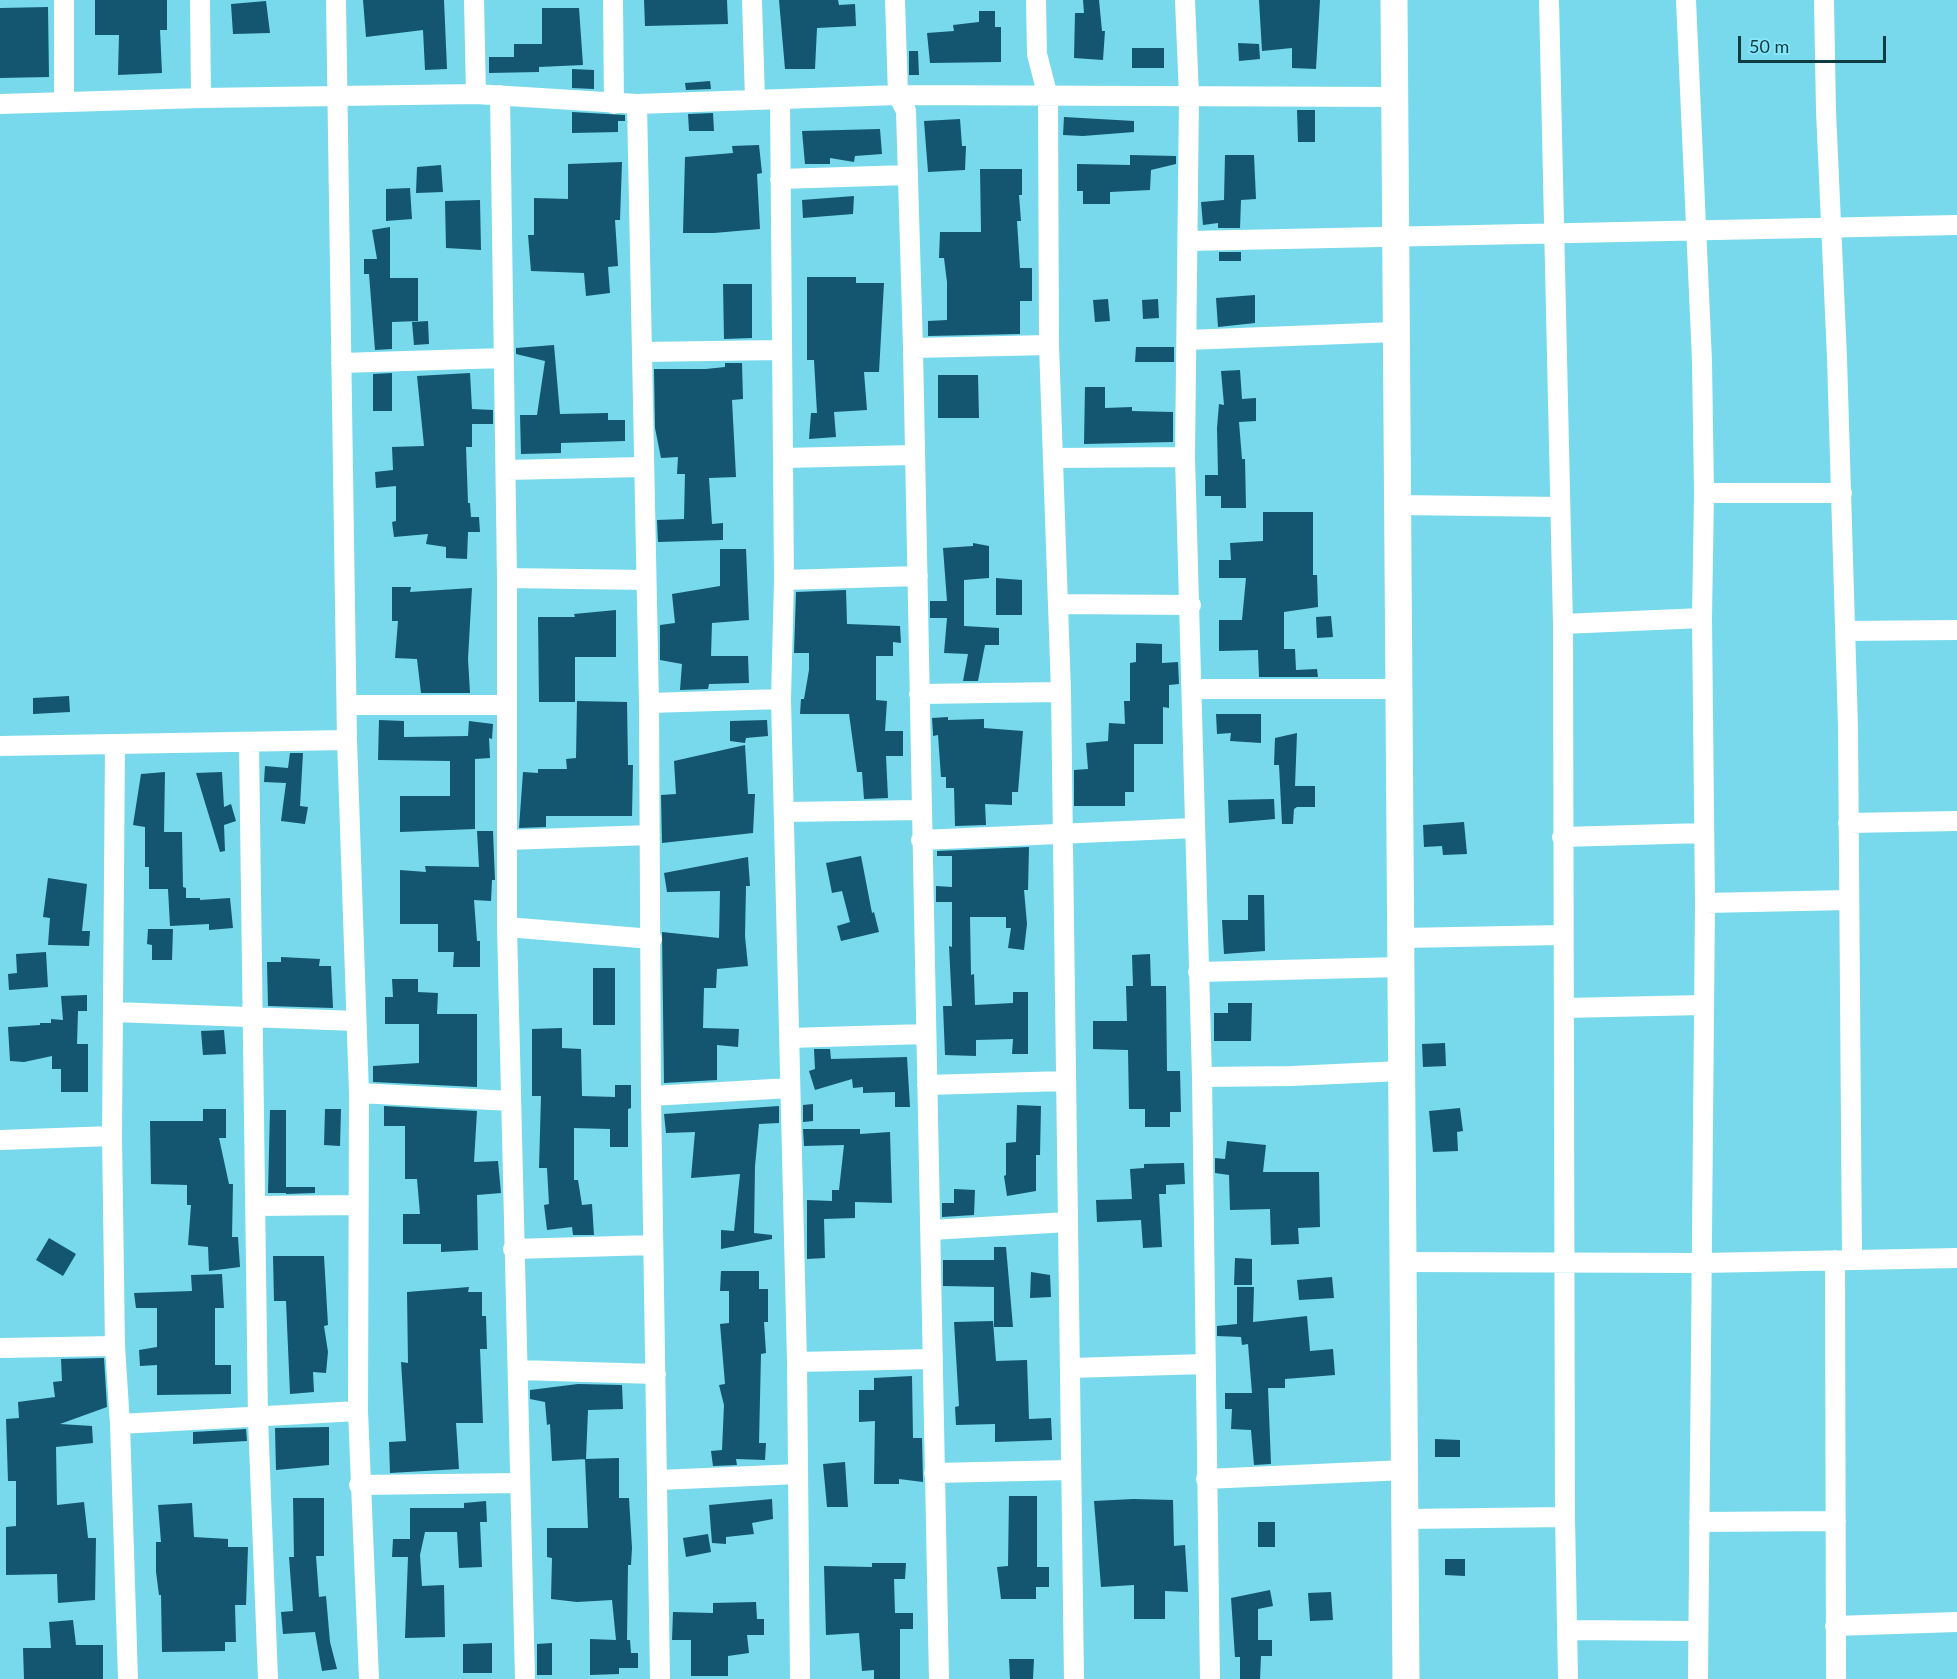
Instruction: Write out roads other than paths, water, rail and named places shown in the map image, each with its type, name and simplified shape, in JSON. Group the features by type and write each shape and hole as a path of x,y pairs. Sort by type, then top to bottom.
{"street":[{"path":"64,0 64,102"},
{"path":"200,0 201,98"},
{"path":"336,0 347,740 359,1093 358,1412 369,1679"},
{"path":"474,0 476,94"},
{"path":"613,0 614,104"},
{"path":"752,0 755,100"},
{"path":"895,0 898,95 906,111 913,348 913,456 918,576 920,810 931,1230 939,1679"},
{"path":"1036,0 1036,54 1048,97 1049,345 1061,692 1074,1679"},
{"path":"1185,0 1189,96 1185,457 1194,689 1194,828 1202,1077 1204,1364 1210,1679"},
{"path":"1394,0 1406,1679"},
{"path":"1549,0 1563,624 1562,935 1568,1679"},
{"path":"1686,0 1702,361 1704,493 1702,618 1705,903 1698,1679"},
{"path":"1824,0 1830,229 1842,493 1849,900 1844,1260 1833,1390 1836,1679"},
{"path":"0,104 338,95 476,94 614,104 898,95 1395,97"},
{"path":"500,95 507,578 507,927 525,1679"},
{"path":"780,100 780,350 783,458 781,699 797,1362 800,1679"},
{"path":"637,104 649,703 651,1096 659,1480 660,1679"},
{"path":"780,179 908,175"},
{"path":"1188,242 1957,225"},
{"path":"1187,340 1395,332"},
{"path":"913,348 1049,345"},
{"path":"643,352 780,350"},
{"path":"341,363 504,358"},
{"path":"783,458 913,456"},
{"path":"1053,458 1185,457"},
{"path":"506,470 644,467"},
{"path":"1704,493 1842,493"},
{"path":"1397,505 1560,507"},
{"path":"783,580 918,576"},
{"path":"507,578 646,580"},
{"path":"1058,604 1191,604"},
{"path":"1563,624 1702,618"},
{"path":"1845,631 1957,630"},
{"path":"1194,689 1399,689"},
{"path":"919,694 1061,692"},
{"path":"649,703 781,699"},
{"path":"347,705 507,705"},
{"path":"0,746 347,740"},
{"path":"249,742 257,1206 258,1418 268,1679"},
{"path":"115,745 112,1136 115,1346 120,1424 128,1679"},
{"path":"784,812 920,810"},
{"path":"1848,823 1957,821"},
{"path":"921,840 1194,828"},
{"path":"1562,837 1704,833"},
{"path":"507,840 650,835"},
{"path":"1705,903 1849,900"},
{"path":"507,927 652,939"},
{"path":"1402,938 1562,935"},
{"path":"1198,972 1401,967"},
{"path":"1564,1008 1703,1005"},
{"path":"114,1012 356,1021"},
{"path":"789,1038 925,1034"},
{"path":"1202,1077 1401,1071"},
{"path":"927,1085 1065,1081"},
{"path":"651,1096 790,1088"},
{"path":"359,1093 511,1101"},
{"path":"0,1140 112,1136"},
{"path":"257,1206 357,1205"},
{"path":"931,1230 1068,1222"},
{"path":"513,1249 653,1245"},
{"path":"1403,1262 1566,1264 1957,1258"},
{"path":"0,1348 115,1346"},
{"path":"797,1362 933,1359"},
{"path":"1071,1368 1204,1364"},
{"path":"518,1370 656,1374"},
{"path":"120,1424 358,1412"},
{"path":"934,1473 1071,1470"},
{"path":"1206,1479 1405,1470"},
{"path":"659,1480 798,1474"},
{"path":"360,1485 520,1483"},
{"path":"1406,1519 1565,1517"},
{"path":"1699,1522 1836,1521"},
{"path":"1835,1626 1957,1622"},
{"path":"1567,1630 1697,1631"}]}
